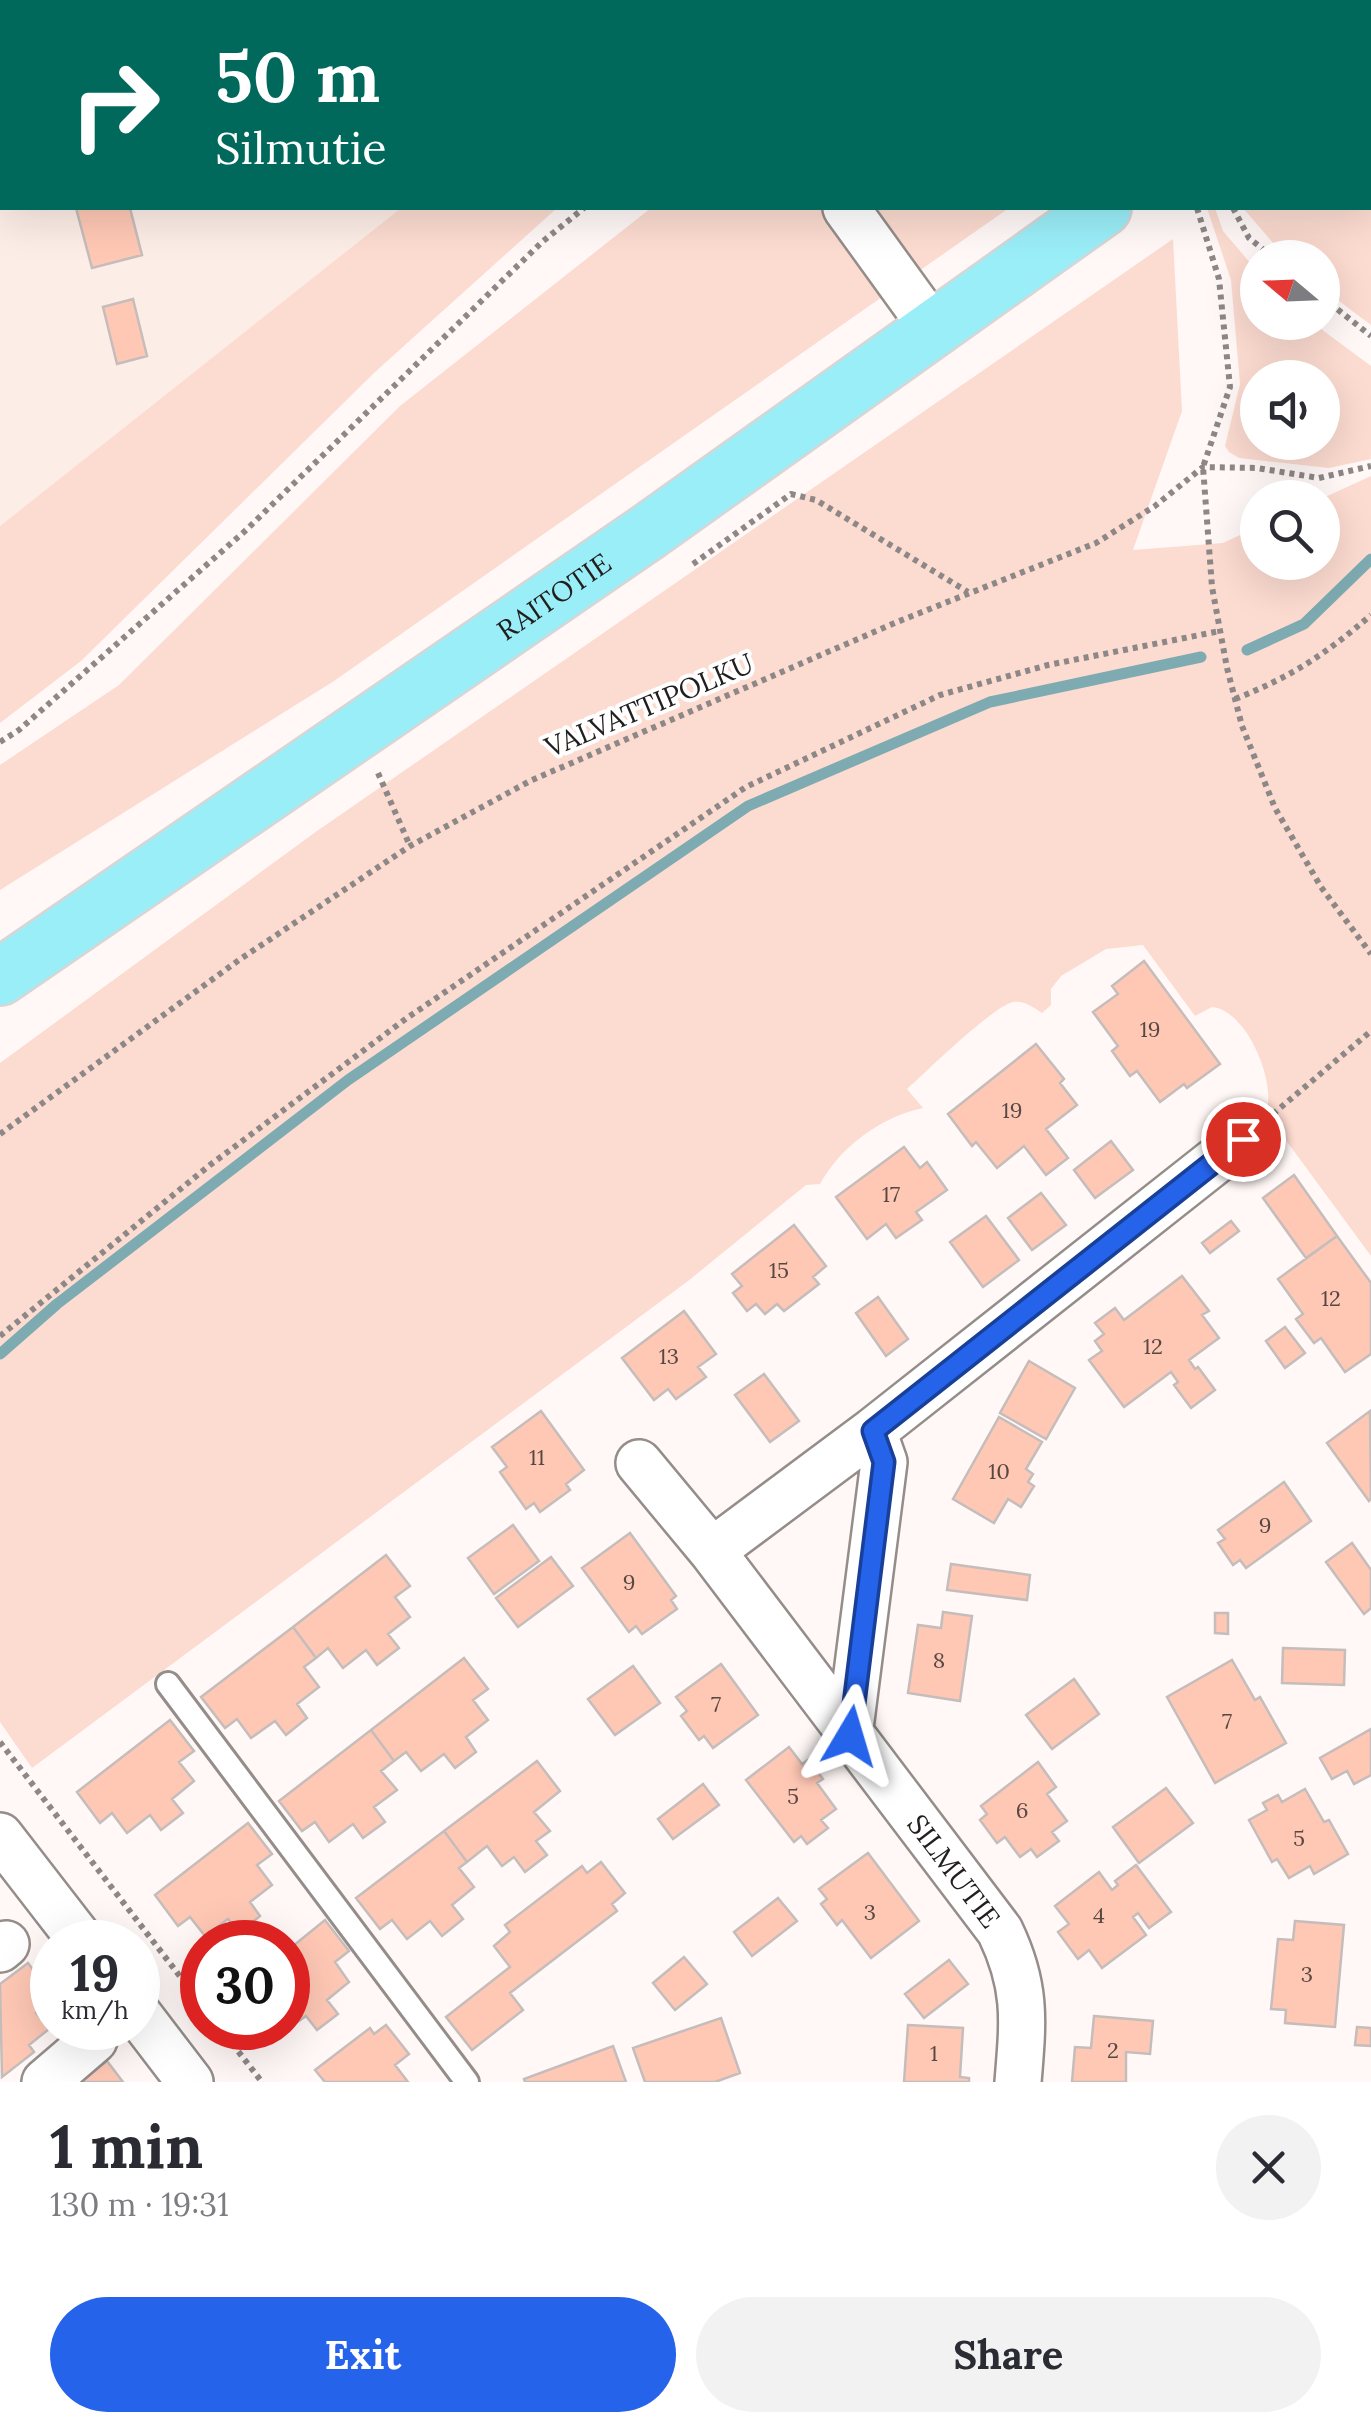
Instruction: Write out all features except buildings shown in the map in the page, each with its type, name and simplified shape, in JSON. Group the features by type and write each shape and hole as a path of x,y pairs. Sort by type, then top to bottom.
{"main road":[{"name":"RAITOTIE","path":"0,977 648,532 1100,210"}],"street":[{"path":"847,210 932,327"},
{"path":"712,1551 873,1431 1243,1139"},
{"path":"850,1736 884,1462 873,1431"},
{"name":"SILMUTIE","path":"639,1462 712,1551 1000,1930 1020,1985 1023,2024 1018,2082"},
{"path":"0,1836 65,1920"},
{"path":"160,2043 190,2082"},
{"path":"45,2082 82,2050"}],"lane":[{"path":"168,1684 468,2082"}],"path":[{"path":"0,742 20,730 245,530 542,242 582,210"},
{"path":"1198,210 1219,279 1230,387 1202,468 1212,587 1235,699 1274,808 1321,887 1371,954"},
{"path":"1234,210 1252,240"},
{"path":"1340,311 1371,336"},
{"path":"1202,468 1256,468 1319,478 1371,466"},
{"name":"VALVATTIPOLKU","path":"0,1134 239,960 410,846 530,781 1096,543 1155,506 1202,468"},
{"path":"693,564 791,494 816,500 970,593"},
{"path":"1235,699 1286,679 1337,645 1371,616"},
{"path":"0,1336 210,1165 407,1018 746,787 940,696 1048,665 1220,631"},
{"path":"360,732 410,846"},
{"path":"1243,1139 1371,1031"},
{"path":"0,1742 180,1976"},
{"path":"237,2050 262,2082"}],"shaded area":[{"path":"0,210 398,210 0,526"},
{"path":"398,210 555,210 375,372 81,661 0,723 0,526"},
{"path":"648,210 1006,210 334,681 0,890 0,765 119,685 400,406"},
{"path":"1208,210 1216,210 1223,231 1240,251 1240,340 1336,340 1371,366 1371,459 1329,468 1257,460 1340,460 1340,360 1240,360 1240,384 1231,280"},
{"path":"1245,210 1371,210 1371,325 1340,302 1340,240 1270,240"},
{"path":"1173,239 1182,411 1133,550 1223,543 1240,535 1240,580 1340,580 1340,490 1371,476 1371,1256 1266,1113 1263,1067 1237,1021 1212,1007 1195,1016 1143,945 1106,949 1061,976 1051,989 1051,1005 1042,1013 1013,1002 990,1015 907,1089 923,1108 892,1118 864,1135 839,1157 820,1184 806,1185 688,1281 32,1768 0,1722 0,1063 317,831"},
{"path":"1240,384 1240,458 1225,446"}],"waterway":[{"path":"1247,650 1304,624 1371,559"},
{"path":"0,1354 57,1304 348,1080 748,806 990,702 1201,657"}],"route":[{"path":"850,1736 884,1462 873,1431 1243,1139"}]}
